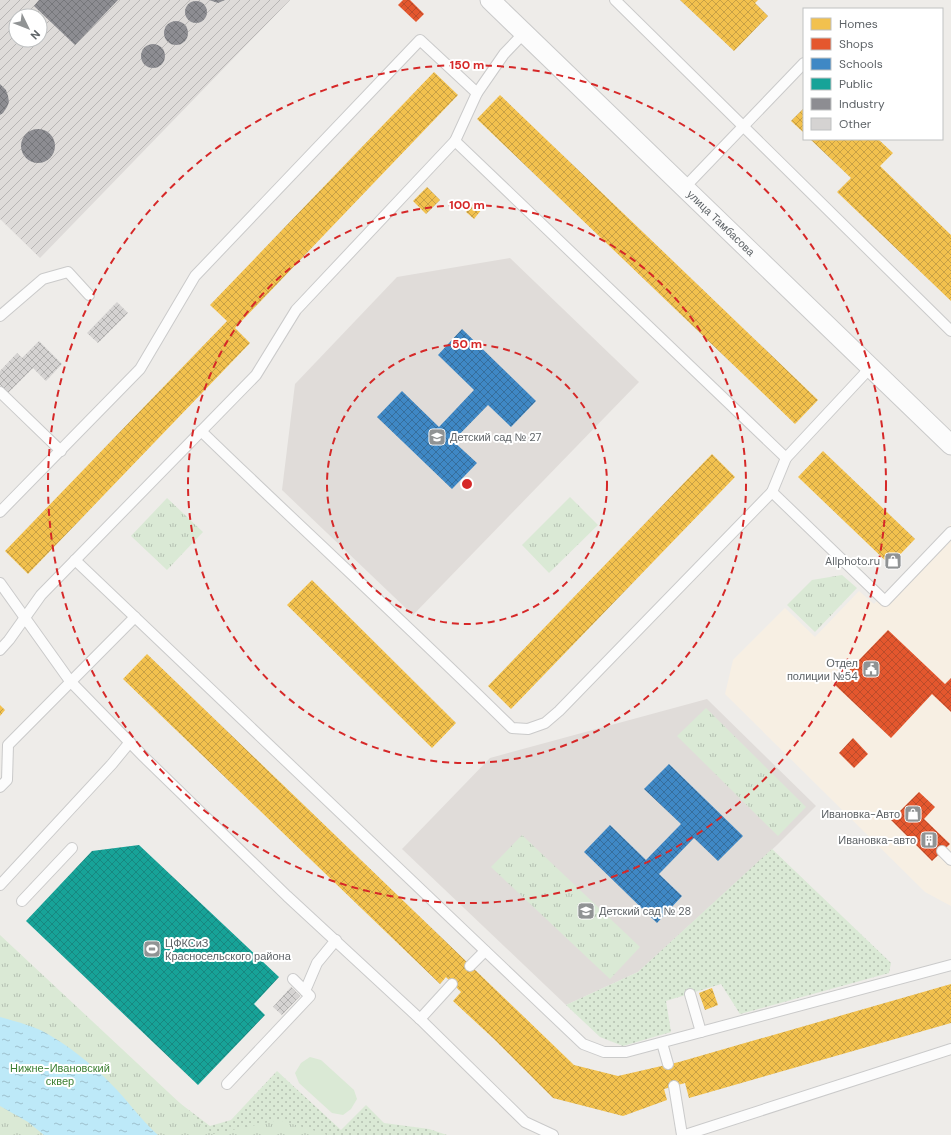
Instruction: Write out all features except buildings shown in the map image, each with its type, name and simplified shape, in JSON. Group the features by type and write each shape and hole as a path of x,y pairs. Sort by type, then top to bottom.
{"street":[{"name":"улица Тамбасова","path":"490,0 951,445"}],"lane":[{"path":"615,0 951,331"},
{"path":"0,650 9,640 41,595 256,375 296,310 455,141 477,93 504,54 524,33"},
{"path":"0,512 140,369 195,276 420,40 477,93"},
{"path":"684,187 803,65"},
{"path":"455,141 786,458"},
{"path":"0,316 43,279 68,272 89,295"},
{"path":"201,430 280,508 512,728 528,729 545,723 559,711 772,492 786,458 870,368"},
{"path":"0,392 61,451"},
{"path":"772,492 885,601 951,532"},
{"path":"75,560 583,1044 604,1052 626,1052 951,965"},
{"path":"0,583 70,681 130,742 287,896 420,1019 525,1122 554,1135"},
{"path":"0,787 7,780 8,745 135,617"},
{"path":"0,885 130,742"},
{"path":"22,901 72,848"},
{"path":"942,851 951,860"},
{"path":"305,991 317,963 336,940"},
{"path":"470,966 485,951"},
{"path":"227,1084 310,996 293,979"},
{"path":"420,1019 452,984"},
{"path":"690,994 701,1032"},
{"path":"662,1043 668,1064"},
{"path":"674,1086 683,1135 951,1049"}],"shaded area":[{"path":"0,0 290,0 40,258 0,219"},
{"name":"Детский сад № 27","path":"510,258 639,382 413,615 282,490 295,384 397,277"},
{"path":"951,524 951,906 925,892 725,694 733,660 785,608 815,637 859,591 874,604"},
{"name":"Детский сад № 28","path":"707,699 816,806 777,845 638,972 566,1005 402,849 490,758"}],"green space":[{"path":"570,497 598,525 549,573 522,545"},
{"path":"167,498 203,532 167,570 131,536"},
{"path":"842,575 857,588 815,632 787,605 812,580"},
{"path":"706,708 806,807 778,836 677,736"},
{"path":"522,835 640,947 610,979 491,867"},
{"path":"772,849 891,963 889,973 740,1014 721,984 666,1001 671,1032 623,1046 600,1037 566,1005 638,972"},
{"name":"Нижне-Ивановский сквер","path":"0,935 213,1134 279,1120 329,1135 0,1135"},
{"path":"0,961 111,1051 210,1126 231,1120 277,1071 341,1130 366,1105 384,1123 429,1129 447,1135 158,1135"},
{"path":"310,1057 321,1060 354,1090 357,1099 351,1109 343,1115 332,1113 299,1083 295,1073 301,1063"}],"water":[{"path":"0,1017 39,1030 77,1054 110,1083 147,1125 158,1135 44,1135 28,1122 0,1106"}],"place":[{"name":"Детский сад № 27","path":"437,437"},
{"name":"Allphoto.ru","path":"893,561"},
{"name":"Отдел полиции №54","path":"871,669"},
{"name":"Ивановка-Авто","path":"913,814"},
{"name":"Ивановка-авто","path":"929,840"},
{"name":"Детский сад № 28","path":"586,911"},
{"name":"ЦФКСиЗ Красносельского района","path":"152,949"}]}
